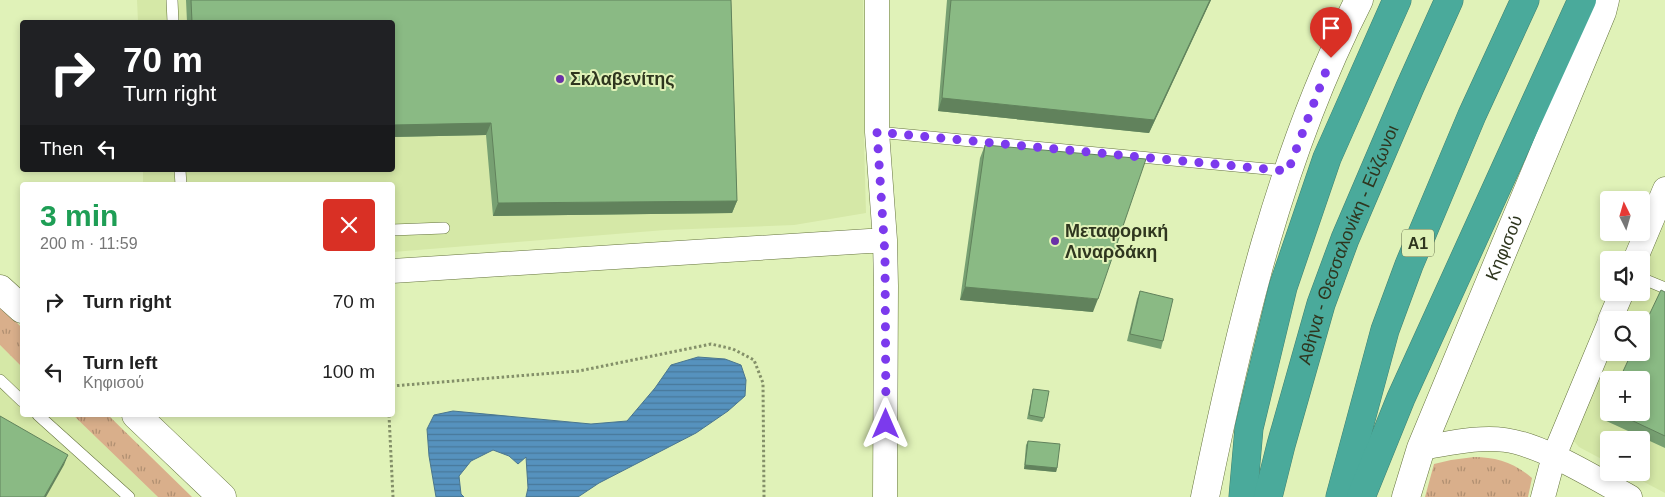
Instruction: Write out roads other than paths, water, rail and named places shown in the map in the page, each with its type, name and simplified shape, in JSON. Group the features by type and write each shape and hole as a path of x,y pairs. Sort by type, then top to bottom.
{"highway":[{"path":"1243,497 1249,428 1283,287 1327,158 1398,0"},
{"name":"Αθήνα - Θεσσαλονίκη - Εύζωνοι","path":"1268,497 1320,304 1345,239 1449,0"},
{"name":"Α1","path":"1340,497 1385,330 1408,265 1472,116 1525,0"},
{"path":"1361,497 1401,398 1582,0"}],"street":[{"path":"878,0 877,132 884,240 886,314 885,497"},
{"path":"1205,497 1227,391 1249,301 1288,171 1338,43 1359,0"},
{"name":"Κηφισού","path":"1406,497 1421,448 1602,12 1605,0"},
{"path":"1639,251 1665,189"},
{"path":"395,270 884,240"},
{"path":"0,289 20,307"},
{"path":"1543,497 1554,456 1600,346"},
{"path":"138,417 222,497"},
{"path":"1421,448 1491,439 1506,440 1554,456 1630,497"}],"lane":[{"path":"172,0 173,20"},
{"path":"877,132 1288,171"},
{"path":"395,230 444,228"},
{"path":"1650,282 1665,288"},
{"path":"0,380 20,399"},
{"path":"40,417 129,497"}],"water":[{"path":"698,357 725,359 741,365 746,380 745,396 728,411 696,433 599,483 578,497 526,497 528,488 526,457 518,464 509,456 493,450 471,461 459,476 461,494 464,497 436,497 429,456 427,429 434,415 453,411 591,424 627,421 655,388 671,365"}],"place":[{"name":"Σκλαβενίτης","path":"560,79"},
{"name":"Μεταφορική Λιναρδάκη","path":"1055,241"}]}
